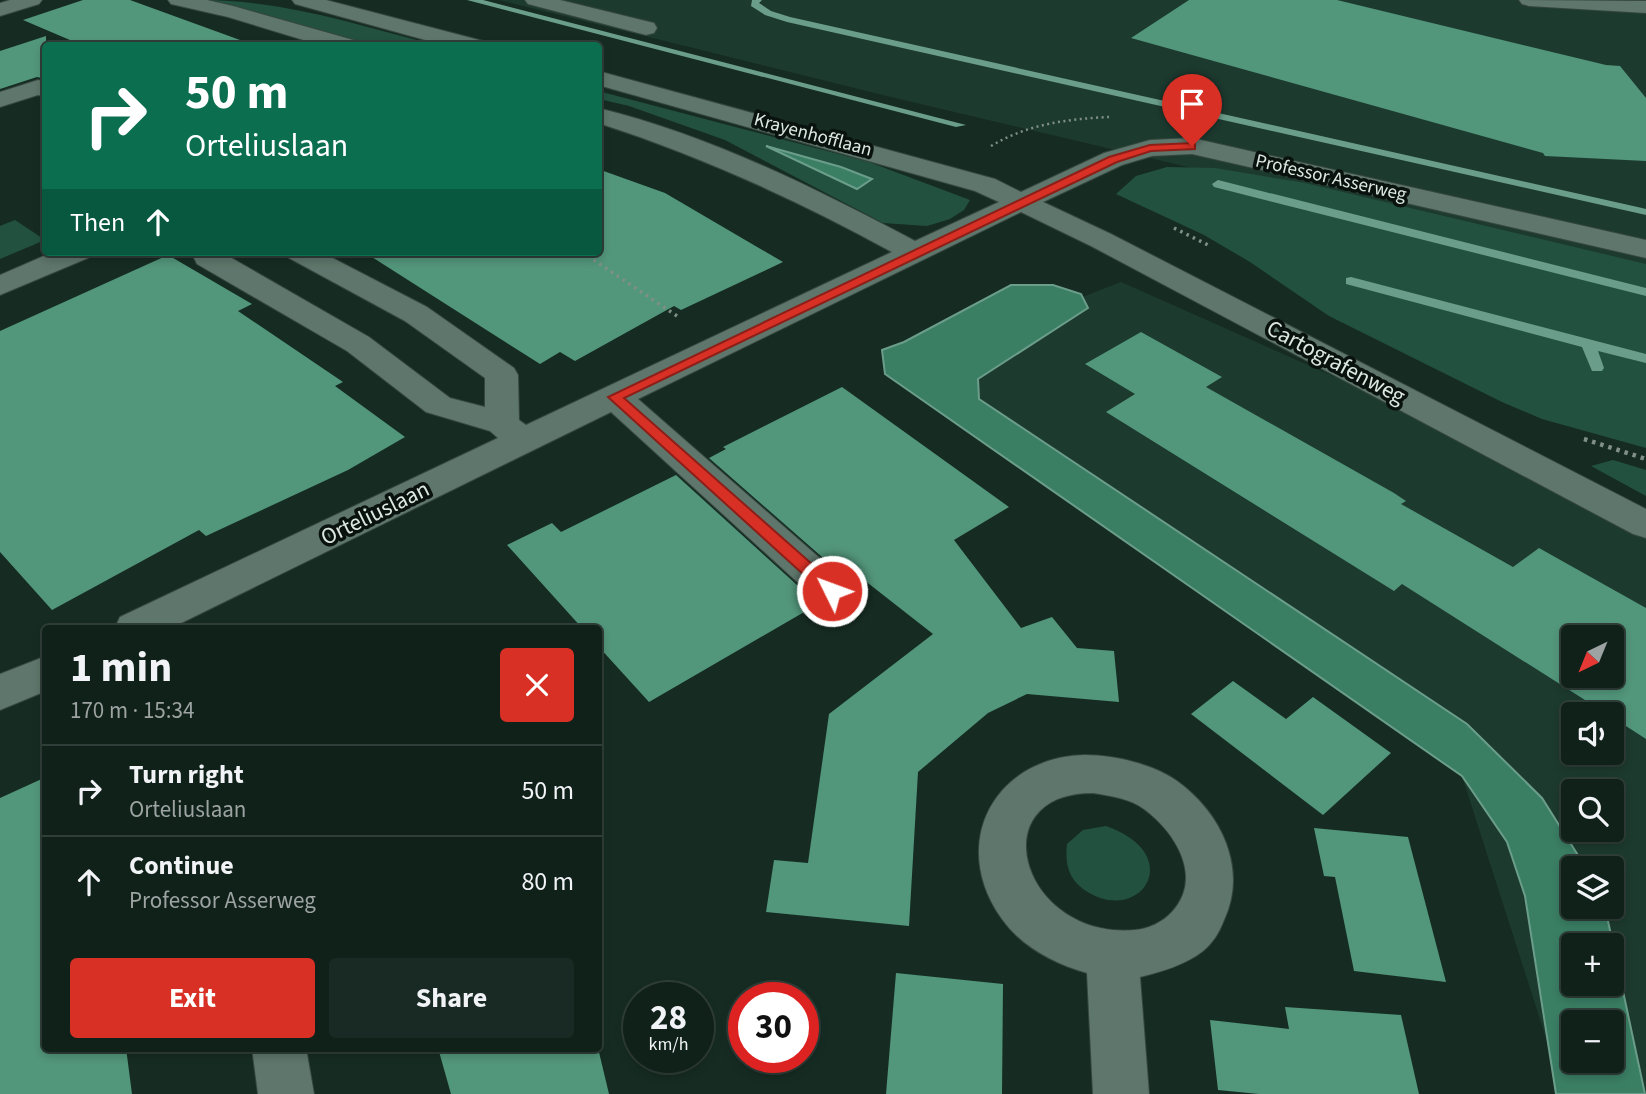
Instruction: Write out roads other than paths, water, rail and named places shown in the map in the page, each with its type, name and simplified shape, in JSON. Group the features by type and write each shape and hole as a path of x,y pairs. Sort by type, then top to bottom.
{"street":[{"path":"0,10 32,0"},
{"path":"178,0 334,42"},
{"path":"535,0 646,28"},
{"path":"1529,0 1646,7"},
{"path":"280,2 312,3 460,42"},
{"name":"Krayenhofflaan","path":"602,79 950,174 1024,203"},
{"path":"0,100 38,87 42,88"},
{"path":"602,116 655,132 766,176 914,252"},
{"name":"Professor Asserweg","path":"1024,203 1113,159 1150,148 1192,146 1646,249"},
{"name":"Orteliuslaan","path":"141,625 513,432 615,397 914,252 1024,203"},
{"name":"Cartografenweg","path":"1024,203 1101,240 1646,525"},
{"path":"0,286 69,256"},
{"path":"207,256 358,344 438,405 513,432"},
{"path":"307,256 416,314 502,375 513,432"},
{"path":"615,397 832,591"},
{"path":"0,694 42,673"},
{"path":"1093,774 1127,780 1157,793 1182,813 1201,838 1211,867 1210,896 1199,921 1176,942 1147,954 1112,956 1074,946 1041,926 1017,899 1002,868 1002,838 1012,810 1032,789 1061,776 1093,774"},
{"path":"1112,956 1121,1094"},
{"path":"280,1052 286,1094"}],"waterway":[{"path":"472,0 960,125"},
{"path":"757,0 754,4 768,13 787,19 1642,212"},
{"path":"1218,184 1646,292"},
{"path":"1351,281 1588,344"},
{"path":"1588,344 1646,359"},
{"path":"1588,344 1597,368"}]}
